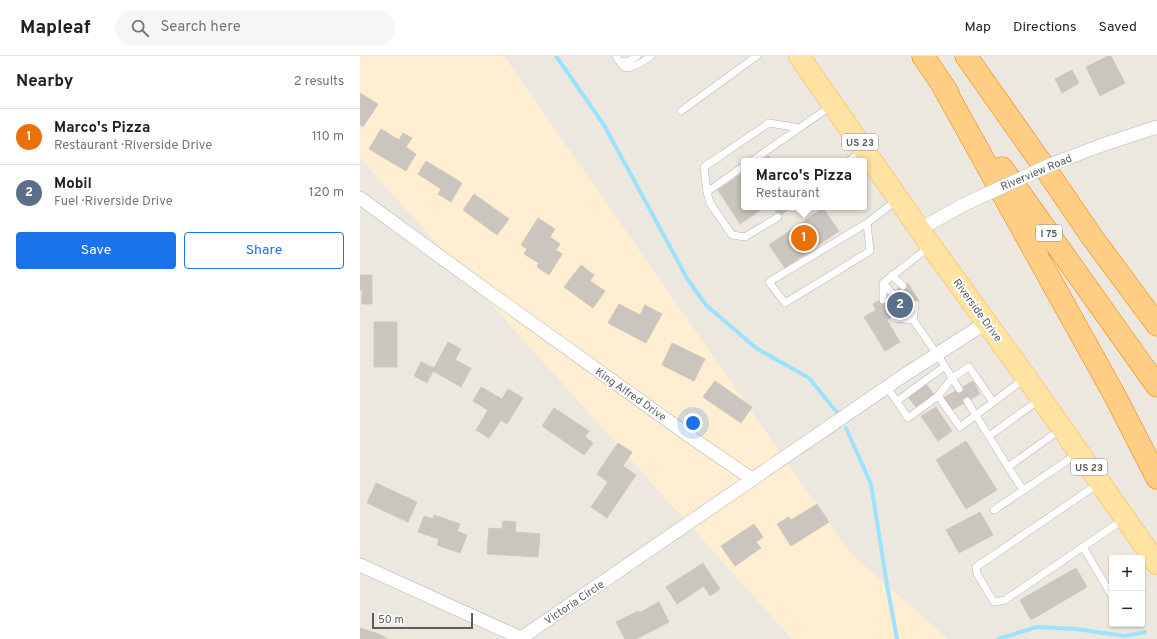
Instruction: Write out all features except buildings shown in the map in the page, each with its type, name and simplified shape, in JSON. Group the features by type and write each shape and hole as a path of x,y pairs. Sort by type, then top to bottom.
{"highway":[{"name":"I 75","path":"923,56 1157,386"},
{"path":"966,56 1092,237 1157,326"},
{"path":"940,81 1115,396 1157,478"}],"main road":[{"name":"Riverside Drive","path":"799,56 833,104 856,155"},
{"name":"Riverside Drive","path":"867,166 899,199 1042,399 1157,564"}],"street":[{"name":"Riverview Road","path":"926,238 963,205 1052,164 1104,144 1157,127"},
{"name":"King Alfred Drive","path":"360,198 485,290 752,479"},
{"path":"752,479 987,322"},
{"name":"Victoria Circle","path":"360,565 521,639 752,479"}],"lane":[{"path":"619,57 627,62 637,56"},
{"path":"619,57 623,66 629,68 651,56"},
{"path":"681,111 757,56"},
{"path":"756,158 833,104"},
{"path":"778,217 745,237 732,235 710,203 704,167 769,123 800,128"},
{"path":"707,192 741,168"},
{"path":"866,223 870,251 785,302 769,282 866,223 899,199"},
{"path":"883,300 883,283 926,238"},
{"path":"892,275 903,286"},
{"path":"883,283 893,294"},
{"path":"913,320 915,304"},
{"path":"905,310 937,354 959,389"},
{"path":"894,318 913,320"},
{"path":"896,401 945,366"},
{"path":"888,387 908,418 938,396 952,378 969,367 993,402"},
{"path":"938,396 960,427 1026,377"},
{"path":"989,436 1042,399"},
{"path":"967,401 1023,490"},
{"path":"1008,468 1062,428"},
{"path":"994,510 1078,452"},
{"path":"1100,483 976,567 977,574 994,602 1005,600 1125,518"},
{"path":"1083,547 1109,591"}],"shaded area":[{"path":"360,56 504,56 850,553 948,639 792,639 360,158"}],"waterway":[{"path":"556,56 604,125 688,280 706,305 756,348 809,378 840,416"},
{"path":"846,428 871,484 897,639"},
{"path":"998,639 1037,627 1076,629 1125,636 1145,632"}],"place":[{"name":"Marco's Pizza","path":"804,238"},
{"name":"Mobil","path":"900,305"}]}
